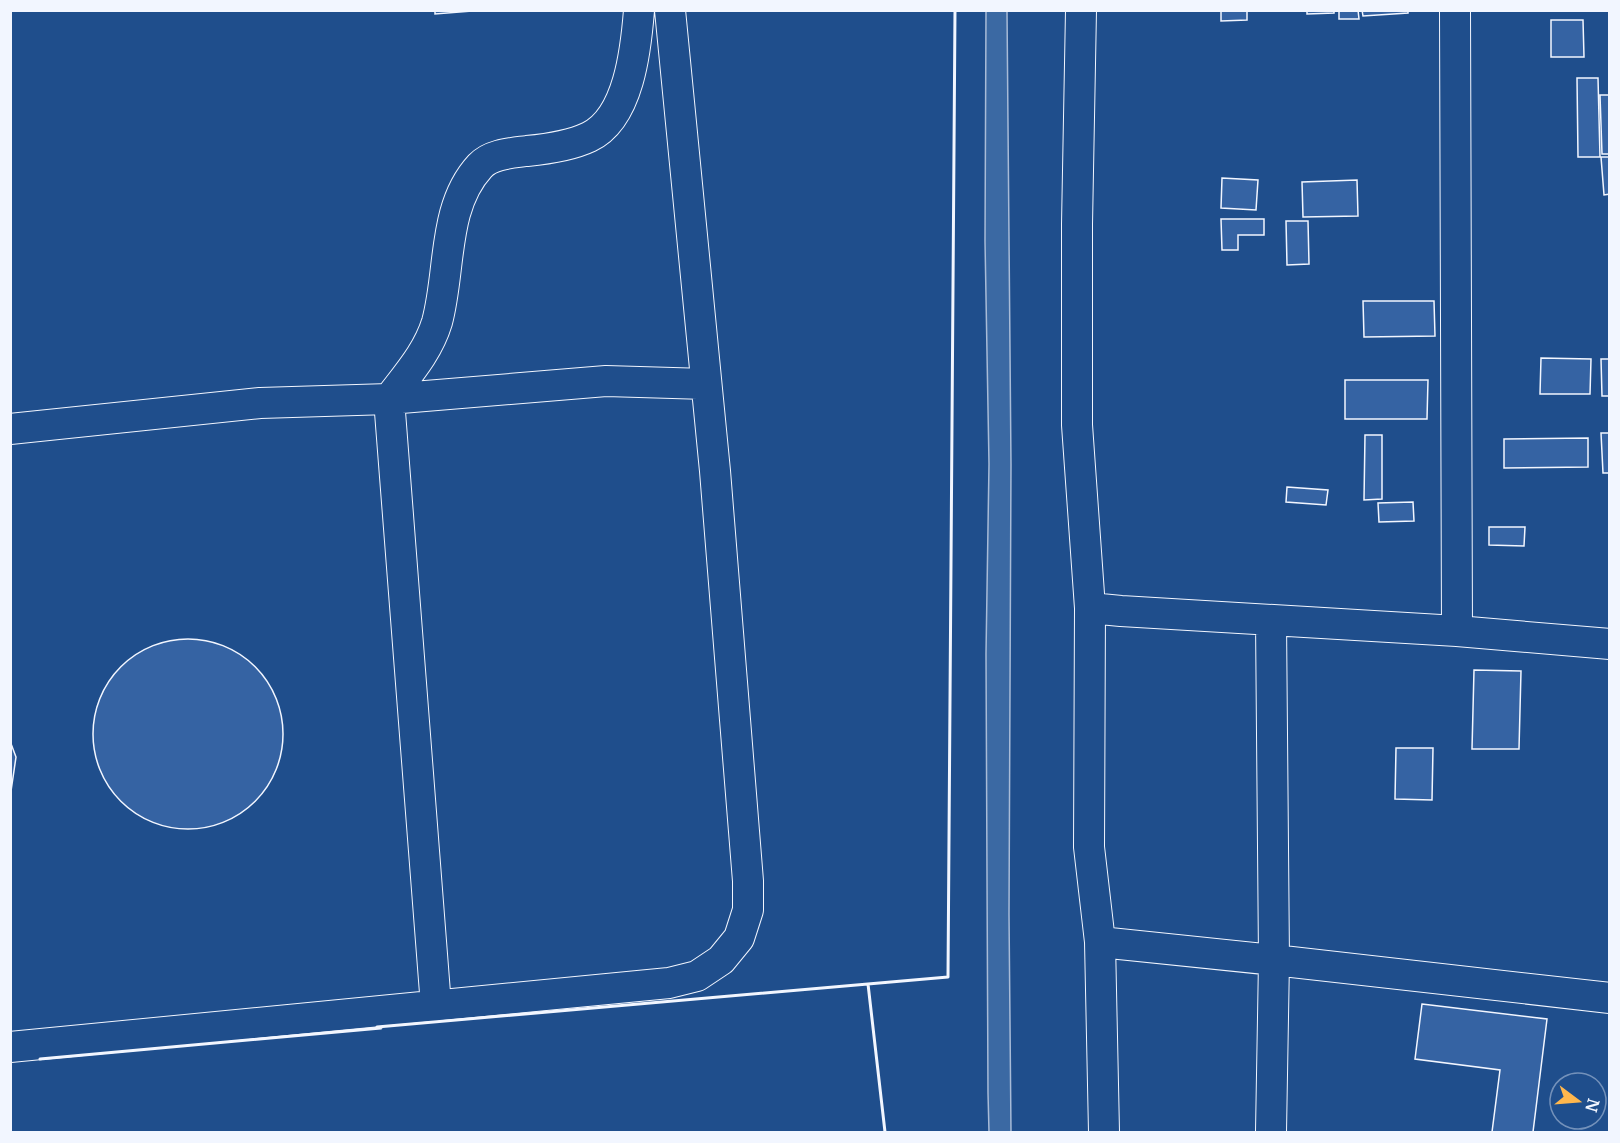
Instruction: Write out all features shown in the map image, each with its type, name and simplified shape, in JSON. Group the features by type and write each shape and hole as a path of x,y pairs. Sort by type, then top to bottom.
{"street":[{"path":"436,1006 389,399 428,345 436,324 444,295 455,210 466,184 482,164 504,154 566,146 591,136 611,119 623,99 632,66 639,10"},
{"path":"10,1047 669,983 697,976 721,960 739,938 748,910 748,881 706,384 670,10"},
{"path":"1081,10 1077,224 1077,425 1090,608 1089,847 1100,942 1104,1132"},
{"path":"1455,10 1456,631"},
{"path":"10,429 260,403 389,399 606,381 706,384"},
{"path":"1090,608 1456,631 1610,644"},
{"path":"1271,620 1274,960 1271,1132"},
{"path":"1100,942 1610,998"}],"water":[{"path":"986,11 1007,11 1011,464 1009,914 1011,1132 989,1132 988,1093 986,654 989,464 985,241"}],"building":[{"path":"435,10 485,10 435,14"},
{"path":"1221,10 1247,10 1247,20 1221,21"},
{"path":"1307,10 1334,10 1334,13 1307,14"},
{"path":"1339,10 1358,10 1359,19 1339,19"},
{"path":"1362,10 1408,10 1408,13 1363,16"},
{"path":"1551,20 1583,20 1584,57 1551,57"},
{"path":"1577,78 1598,78 1600,157 1578,157"},
{"path":"1600,95 1610,95 1610,154 1602,154"},
{"path":"1601,157 1610,157 1610,194 1604,195"},
{"path":"1222,178 1258,180 1256,210 1221,208"},
{"path":"1357,180 1358,216 1303,217 1302,182"},
{"path":"1221,219 1264,219 1264,235 1238,235 1238,250 1222,250"},
{"path":"1286,221 1308,221 1309,264 1287,265"},
{"path":"1363,301 1434,301 1435,336 1364,337"},
{"path":"1541,358 1591,359 1590,394 1540,394"},
{"path":"1601,359 1610,359 1610,396 1602,396"},
{"path":"1345,380 1428,380 1427,419 1345,419"},
{"path":"1601,433 1610,433 1610,473 1603,473"},
{"path":"1365,435 1382,435 1382,499 1364,500"},
{"path":"1588,438 1588,467 1504,468 1504,439"},
{"path":"1287,487 1328,490 1326,505 1286,502"},
{"path":"1413,502 1414,521 1379,522 1378,503"},
{"path":"1489,527 1525,527 1524,546 1489,545"},
{"path":"188,639 224,646 241,655 255,667 267,681 276,698 283,734 276,770 267,787 255,801 241,813 224,822 188,829 152,822 135,813 121,801 109,787 100,770 93,734 100,698 109,681 121,667 135,655 152,646"},
{"path":"1474,670 1521,671 1519,749 1472,749"},
{"path":"10,741 16,757 10,798"},
{"path":"1396,748 1433,748 1432,800 1395,799"},
{"path":"1422,1004 1547,1019 1533,1132 1492,1132 1500,1070 1415,1059"}],"wall":[{"path":"377,1027 948,977 955,10"},
{"path":"868,984 885,1132"},
{"path":"40,1059 381,1028"}]}
